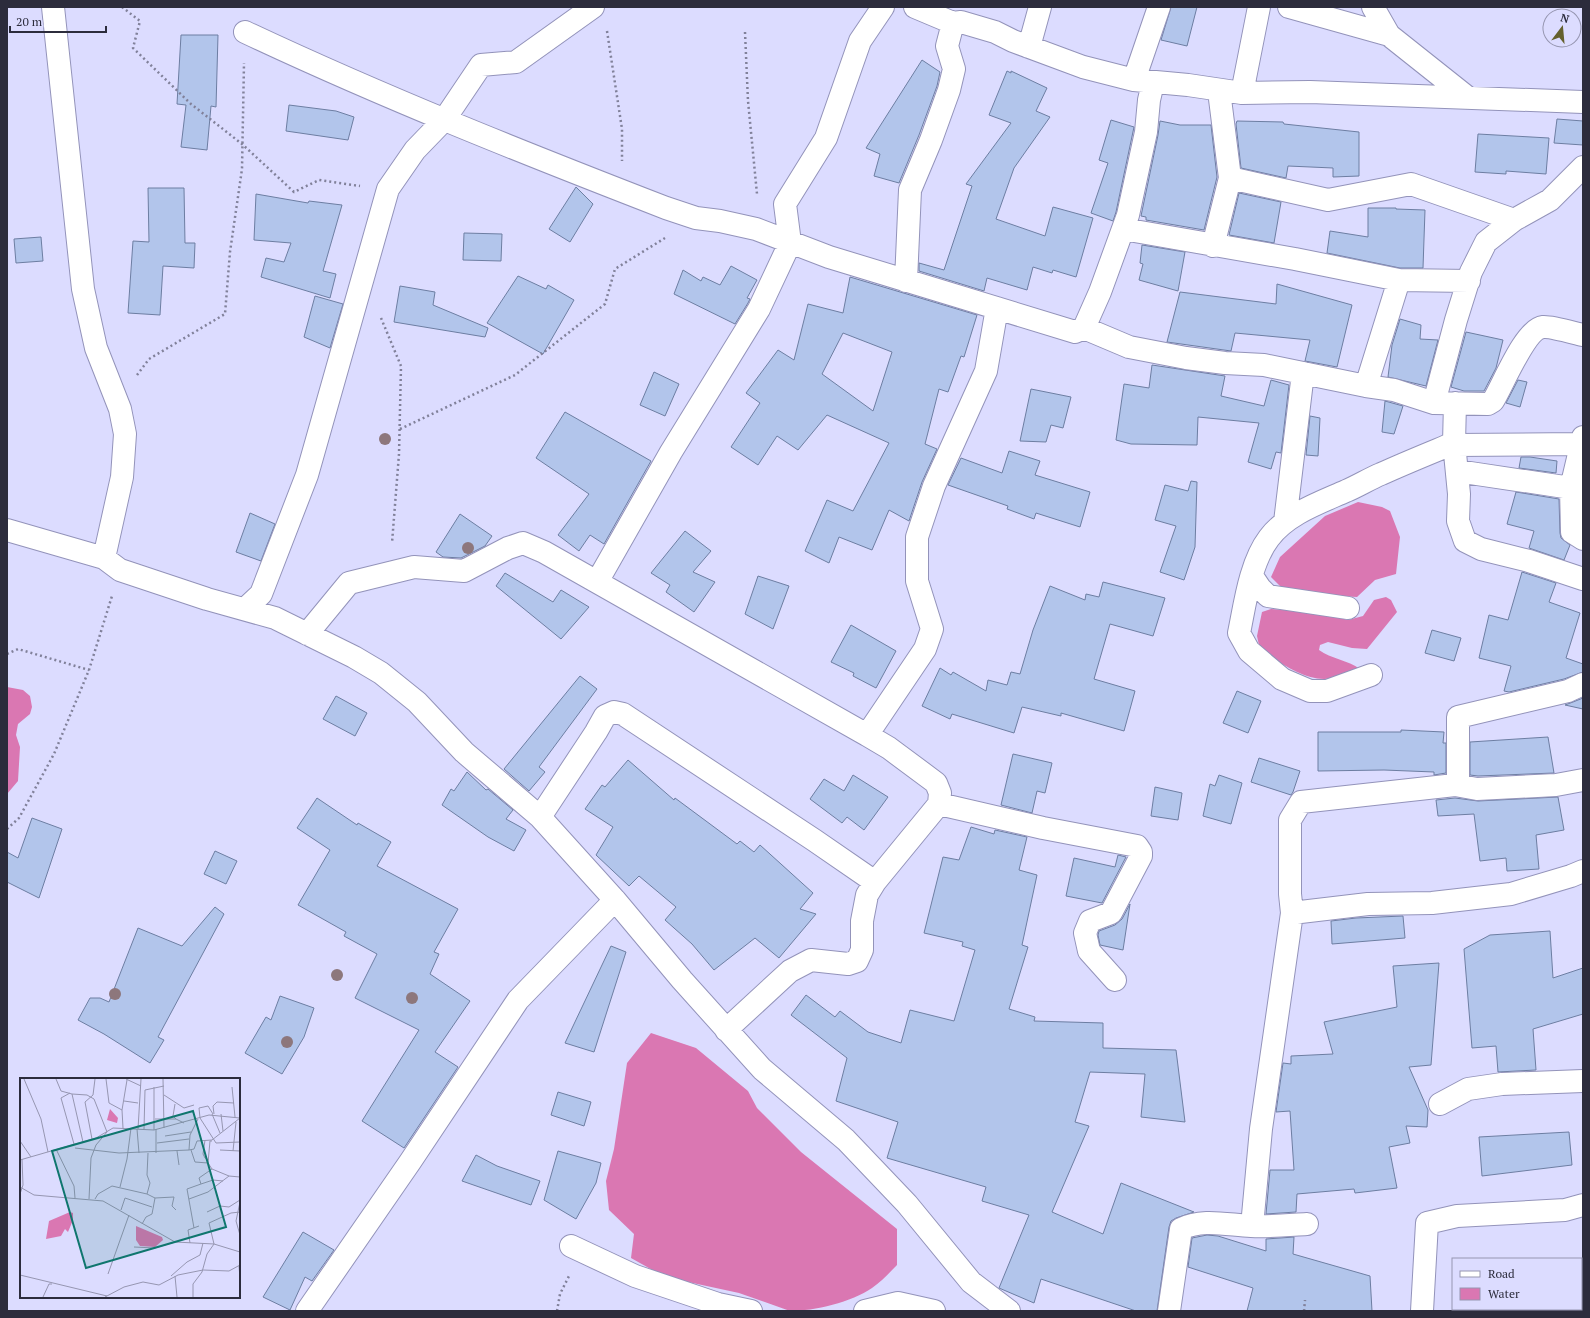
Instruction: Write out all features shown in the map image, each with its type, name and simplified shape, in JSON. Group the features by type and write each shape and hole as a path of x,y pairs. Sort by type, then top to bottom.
{"street":[{"path":"53,7 83,289 96,348 120,409 125,434 122,477 112,564"},
{"path":"597,582 671,452 759,309 790,243 785,204 826,138 860,41 882,7"},
{"path":"915,7 960,17 1029,47 1083,67 1143,81 1188,84 1219,91 1242,94 1310,92 1583,102"},
{"path":"1029,47 1040,7"},
{"path":"245,32 303,59 444,120 622,191 696,218 720,221 756,229 829,257 1075,332 1084,328 1100,292 1128,215 1146,132 1148,100 1143,81 1159,7"},
{"path":"1242,94 1259,7"},
{"path":"1289,7 1389,35"},
{"path":"1373,7 1389,35 1467,97"},
{"path":"244,609 261,594 307,475 388,189 415,150 444,120 481,65 516,62 599,15"},
{"path":"906,281 910,190 931,140 949,90 954,69 947,46 960,17"},
{"path":"1213,246 1230,178 1219,91"},
{"path":"1583,167 1550,200 1514,220 1486,242 1471,272 1456,320 1445,403 1454,444 1459,494 1458,521 1464,541 1481,549 1529,561 1583,579"},
{"path":"1230,178 1328,200 1411,184 1514,220"},
{"path":"1123,229 1294,259 1399,280 1469,281"},
{"path":"1366,386 1399,280"},
{"path":"867,734 925,649 932,629 917,581 918,537 934,486 986,371 997,308"},
{"path":"1084,328 1129,347 1186,358 1225,363 1264,365 1366,386 1394,390 1445,403 1488,404 1493,401 1517,354 1536,329 1544,326 1583,335"},
{"path":"1285,522 1303,373"},
{"path":"1372,675 1327,691 1310,691 1282,679 1249,651 1239,634 1252,576 1258,558 1269,538 1285,522 1318,502 1454,444 1582,440 1571,488 1572,532 1583,539"},
{"path":"1457,471 1571,488"},
{"path":"7,530 112,564 207,599 275,618 354,658 387,678 417,702 464,752 540,817 615,900 682,980 762,1069 846,1140 907,1204 971,1282 1009,1311"},
{"path":"307,634 349,583 414,567 464,571 508,548 523,544 544,552 867,734 889,748 936,783 940,793 938,804 867,895 862,921 862,950 857,961 848,964 811,960 790,971 726,1030"},
{"path":"1252,576 1260,588 1268,596 1348,608"},
{"path":"1455,785 1458,780 1458,717 1568,691 1583,684"},
{"path":"540,817 605,716 614,712 623,714 876,882"},
{"path":"1252,1226 1261,1129 1292,913 1290,894 1290,820 1302,802 1455,785 1477,789 1556,785 1583,780"},
{"path":"938,804 1043,828 1137,846 1141,852 1141,856 1111,913 1090,921 1085,933 1088,951 1115,980"},
{"path":"1292,913 1368,904 1432,903 1511,894 1583,871"},
{"path":"307,1311 410,1162 518,1000 615,900"},
{"path":"1440,1104 1468,1089 1502,1084 1583,1081"},
{"path":"1422,1311 1427,1223 1458,1216 1565,1210 1583,1205"},
{"path":"1169,1311 1181,1229 1190,1224 1204,1223 1252,1226 1307,1224"},
{"path":"577,1249 635,1276 718,1304 750,1311"},
{"path":"865,1311 898,1303 934,1311"}],"path":[{"path":"122,7 140,21 133,48 191,104 242,144 294,192 319,180 388,189"},
{"path":"599,15 622,129 622,191"},
{"path":"117,401 149,359 225,314 230,252 242,169 245,32"},
{"path":"745,32 748,101 758,194 756,229"},
{"path":"400,429 515,375 605,304 615,270 696,218"},
{"path":"381,317 402,366 399,454 389,573"},
{"path":"7,829 19,818 54,754 89,670 112,564"},
{"path":"7,654 18,649 89,670"},
{"path":"558,1311 560,1294 577,1249"},
{"path":"1304,1311 1306,1300"}],"water":[{"path":"1358,502 1382,507 1390,511 1400,537 1396,574 1375,580 1357,597 1305,594 1282,588 1271,577 1280,557 1325,516"},
{"path":"1386,597 1391,600 1397,612 1367,649 1352,648 1328,642 1320,645 1319,650 1324,653 1360,669 1332,678 1316,678 1290,669 1260,650 1257,636 1262,612 1271,609 1317,612 1348,620 1363,616 1374,600"},
{"path":"7,687 23,690 30,696 32,707 30,714 18,724 16,735 20,747 18,781 7,794"},
{"path":"651,1033 696,1048 748,1091 757,1108 801,1152 897,1229 897,1265 875,1286 854,1298 832,1305 800,1311 790,1311 739,1293 665,1277 631,1258 634,1234 609,1210 606,1181 614,1149 627,1063"}],"building":[{"path":"1171,7 1197,7 1187,46 1161,40"},
{"path":"181,35 218,35 216,107 211,106 207,150 181,147 186,105 177,104"},
{"path":"922,60 940,72 937,86 919,135 899,183 874,176 880,154 866,148"},
{"path":"1007,71 1011,73 1011,71 1047,88 1036,111 1050,117 1014,168 996,219 1045,236 1053,207 1093,218 1076,277 1053,270 1052,273 1033,267 1027,290 987,278 984,291 919,271 919,263 944,270 972,186 966,184 1011,123 989,115"},
{"path":"289,105 336,111 354,117 348,140 286,131"},
{"path":"1557,119 1583,121 1583,145 1554,143"},
{"path":"1111,120 1134,127 1113,221 1091,213 1108,163 1099,160"},
{"path":"1160,121 1180,125 1211,125 1217,177 1204,230 1146,220 1146,217 1141,216"},
{"path":"1237,121 1283,122 1284,124 1359,132 1359,176 1333,177 1333,168 1288,166 1286,178 1241,168 1236,124"},
{"path":"1478,134 1549,138 1546,174 1506,171 1506,174 1475,172"},
{"path":"576,187 593,204 570,242 549,229"},
{"path":"148,188 184,188 185,243 195,243 194,268 163,266 160,315 128,313 133,241 149,242"},
{"path":"1239,193 1281,202 1274,243 1229,235"},
{"path":"256,194 308,203 309,201 342,205 323,271 336,274 330,298 261,277 266,258 284,262 291,243 254,240"},
{"path":"1368,208 1425,210 1423,268 1400,268 1327,253 1330,231 1368,237"},
{"path":"464,233 502,234 501,261 463,260"},
{"path":"41,237 43,261 16,263 14,239"},
{"path":"1142,245 1185,252 1178,291 1139,280 1143,264 1140,263"},
{"path":"731,266 757,280 747,298 750,299 748,303 735,324 674,294 683,270 701,281 703,277 720,285"},
{"path":"518,276 546,289 548,285 574,300 543,354 487,323"},
{"path":"850,277 977,315 964,357 961,356 948,392 939,389 925,444 937,449 922,482 909,521 889,510 872,550 839,537 829,563 805,551 827,500 853,511 889,443 827,415 798,450 777,436 758,465 731,447 760,403 746,393 778,350 794,360 808,304 843,313","holes":["843,333 892,352 873,411 822,374"]},
{"path":"1277,284 1352,305 1337,367 1305,361 1310,340 1235,333 1231,351 1167,342 1180,292 1276,304"},
{"path":"400,286 435,292 433,305 488,328 485,337 394,322"},
{"path":"315,296 343,304 330,348 304,337"},
{"path":"1400,319 1421,325 1420,339 1438,340 1426,386 1388,377 1392,345"},
{"path":"1466,332 1503,340 1496,368 1484,391 1464,391 1451,387"},
{"path":"1152,365 1225,376 1221,396 1264,406 1271,380 1289,385 1281,453 1276,452 1271,469 1248,462 1259,423 1198,417 1197,445 1131,444 1116,440 1124,384 1149,388"},
{"path":"654,372 679,384 665,416 640,405"},
{"path":"1518,380 1527,382 1520,407 1506,403"},
{"path":"1031,389 1071,397 1063,428 1051,425 1046,442 1020,441"},
{"path":"1385,401 1403,406 1394,434 1382,432"},
{"path":"565,412 651,461 604,544 590,535 579,551 558,535 589,494 536,458"},
{"path":"1310,416 1320,418 1318,456 1306,455"},
{"path":"1009,451 1040,461 1035,475 1090,492 1080,527 1036,513 1034,519 1007,509 1008,506 948,485 961,458 1002,473"},
{"path":"1521,457 1557,461 1556,473 1519,468"},
{"path":"1191,481 1197,482 1195,547 1184,580 1160,572 1176,526 1155,520 1165,485 1188,491"},
{"path":"1516,492 1559,499 1561,538 1570,545 1564,560 1529,548 1534,531 1507,524"},
{"path":"250,513 275,524 261,561 236,552"},
{"path":"460,514 492,536 485,546 461,558 443,557 436,552"},
{"path":"685,531 711,551 693,572 715,582 694,612 666,592 670,585 651,573"},
{"path":"1522,572 1556,583 1549,602 1580,613 1566,658 1583,664 1583,672 1564,679 1509,692 1504,691 1511,666 1479,658 1489,615 1508,620"},
{"path":"505,573 553,602 561,590 589,607 561,639 496,586"},
{"path":"758,576 789,586 773,629 745,614"},
{"path":"1103,582 1165,598 1153,636 1110,624 1094,679 1135,691 1124,731 1061,713 1061,716 1022,707 1014,733 952,714 950,719 922,706 940,668 951,675 953,672 986,691 988,680 1007,685 1011,672 1020,674 1033,630 1050,586 1085,600 1086,594 1099,597"},
{"path":"851,625 896,651 876,688 853,676 854,673 831,662"},
{"path":"1432,630 1461,638 1454,661 1425,653"},
{"path":"580,676 597,689 539,767 545,772 529,791 504,769"},
{"path":"1237,691 1261,701 1248,733 1223,723"},
{"path":"336,696 367,713 355,736 323,719"},
{"path":"1583,698 1583,709 1565,705 1573,702"},
{"path":"1401,730 1444,732 1443,743 1446,743 1446,773 1434,775 1434,772 1384,770 1318,771 1318,732 1401,732"},
{"path":"1548,737 1554,773 1470,775 1470,742"},
{"path":"1013,754 1052,763 1045,793 1037,791 1032,813 1001,805"},
{"path":"1259,758 1300,771 1291,795 1251,782"},
{"path":"628,760 674,800 675,798 737,844 740,841 754,852 760,845 813,893 800,909 816,914 779,958 755,938 714,970 692,944 665,920 676,907 639,876 629,886 596,855 613,827 585,809 602,785 605,787"},
{"path":"467,772 486,790 488,789 513,810 506,819 526,830 514,851 488,837 442,805 451,789 454,791"},
{"path":"853,775 888,797 864,830 847,817 842,823 810,799 824,779 844,791"},
{"path":"1219,775 1242,783 1231,824 1203,816 1210,784 1215,786"},
{"path":"1155,787 1182,793 1178,820 1151,816"},
{"path":"1558,797 1564,830 1536,835 1539,869 1507,871 1506,858 1480,861 1474,814 1438,816 1436,800 1455,798 1478,801"},
{"path":"317,798 357,825 358,823 391,842 377,866 458,909 434,952 439,954 430,974 470,1001 435,1052 458,1067 404,1148 362,1121 419,1030 355,998 377,954 344,936 346,932 298,905 330,850 297,828"},
{"path":"32,818 62,829 39,898 7,882 7,852 18,858"},
{"path":"971,827 994,834 995,830 1027,837 1019,870 1037,875 1022,945 1028,947 1009,1009 1035,1017 1034,1021 1103,1023 1103,1048 1176,1050 1185,1122 1141,1117 1145,1074 1090,1072 1075,1122 1089,1126 1052,1212 1103,1234 1121,1183 1194,1212 1171,1221 1157,1311 1136,1311 1041,1279 1034,1303 999,1288 1029,1215 982,1201 986,1187 887,1158 898,1122 836,1101 847,1058 791,1015 806,995 835,1017 840,1011 868,1032 901,1043 910,1010 954,1021 975,950 962,946 963,942 924,933 943,857 959,860"},
{"path":"215,851 237,861 226,884 204,874"},
{"path":"1118,855 1126,857 1102,903 1066,896 1074,858 1115,867"},
{"path":"1130,904 1123,950 1100,945 1098,935 1099,931 1115,925 1122,919"},
{"path":"215,907 224,914 158,1037 164,1040 150,1063 104,1034 78,1020 90,998 100,998 109,1002 138,928 182,946"},
{"path":"1403,916 1405,938 1332,944 1331,921 1356,918"},
{"path":"1550,931 1553,978 1583,968 1583,1014 1533,1029 1536,1070 1498,1072 1496,1046 1472,1048 1464,949 1490,935"},
{"path":"611,946 626,952 594,1052 565,1043"},
{"path":"1439,963 1431,1065 1409,1067 1428,1110 1427,1127 1406,1126 1410,1143 1389,1147 1397,1188 1355,1193 1354,1189 1297,1194 1296,1212 1266,1214 1270,1170 1294,1170 1290,1111 1276,1112 1283,1063 1291,1064 1291,1056 1333,1054 1324,1022 1397,1007 1393,966"},
{"path":"280,996 314,1008 304,1037 282,1074 245,1053 266,1017 271,1020"},
{"path":"558,1092 591,1102 584,1126 551,1115"},
{"path":"1569,1132 1572,1165 1482,1176 1479,1137"},
{"path":"558,1151 601,1163 596,1183 576,1219 544,1200"},
{"path":"476,1155 497,1166 540,1181 531,1205 462,1181"},
{"path":"303,1232 334,1250 312,1281 305,1277 290,1310 263,1297"},
{"path":"1207,1235 1218,1236 1266,1251 1266,1239 1294,1237 1293,1254 1370,1276 1372,1311 1247,1311 1253,1288 1188,1267 1192,1238"}]}
